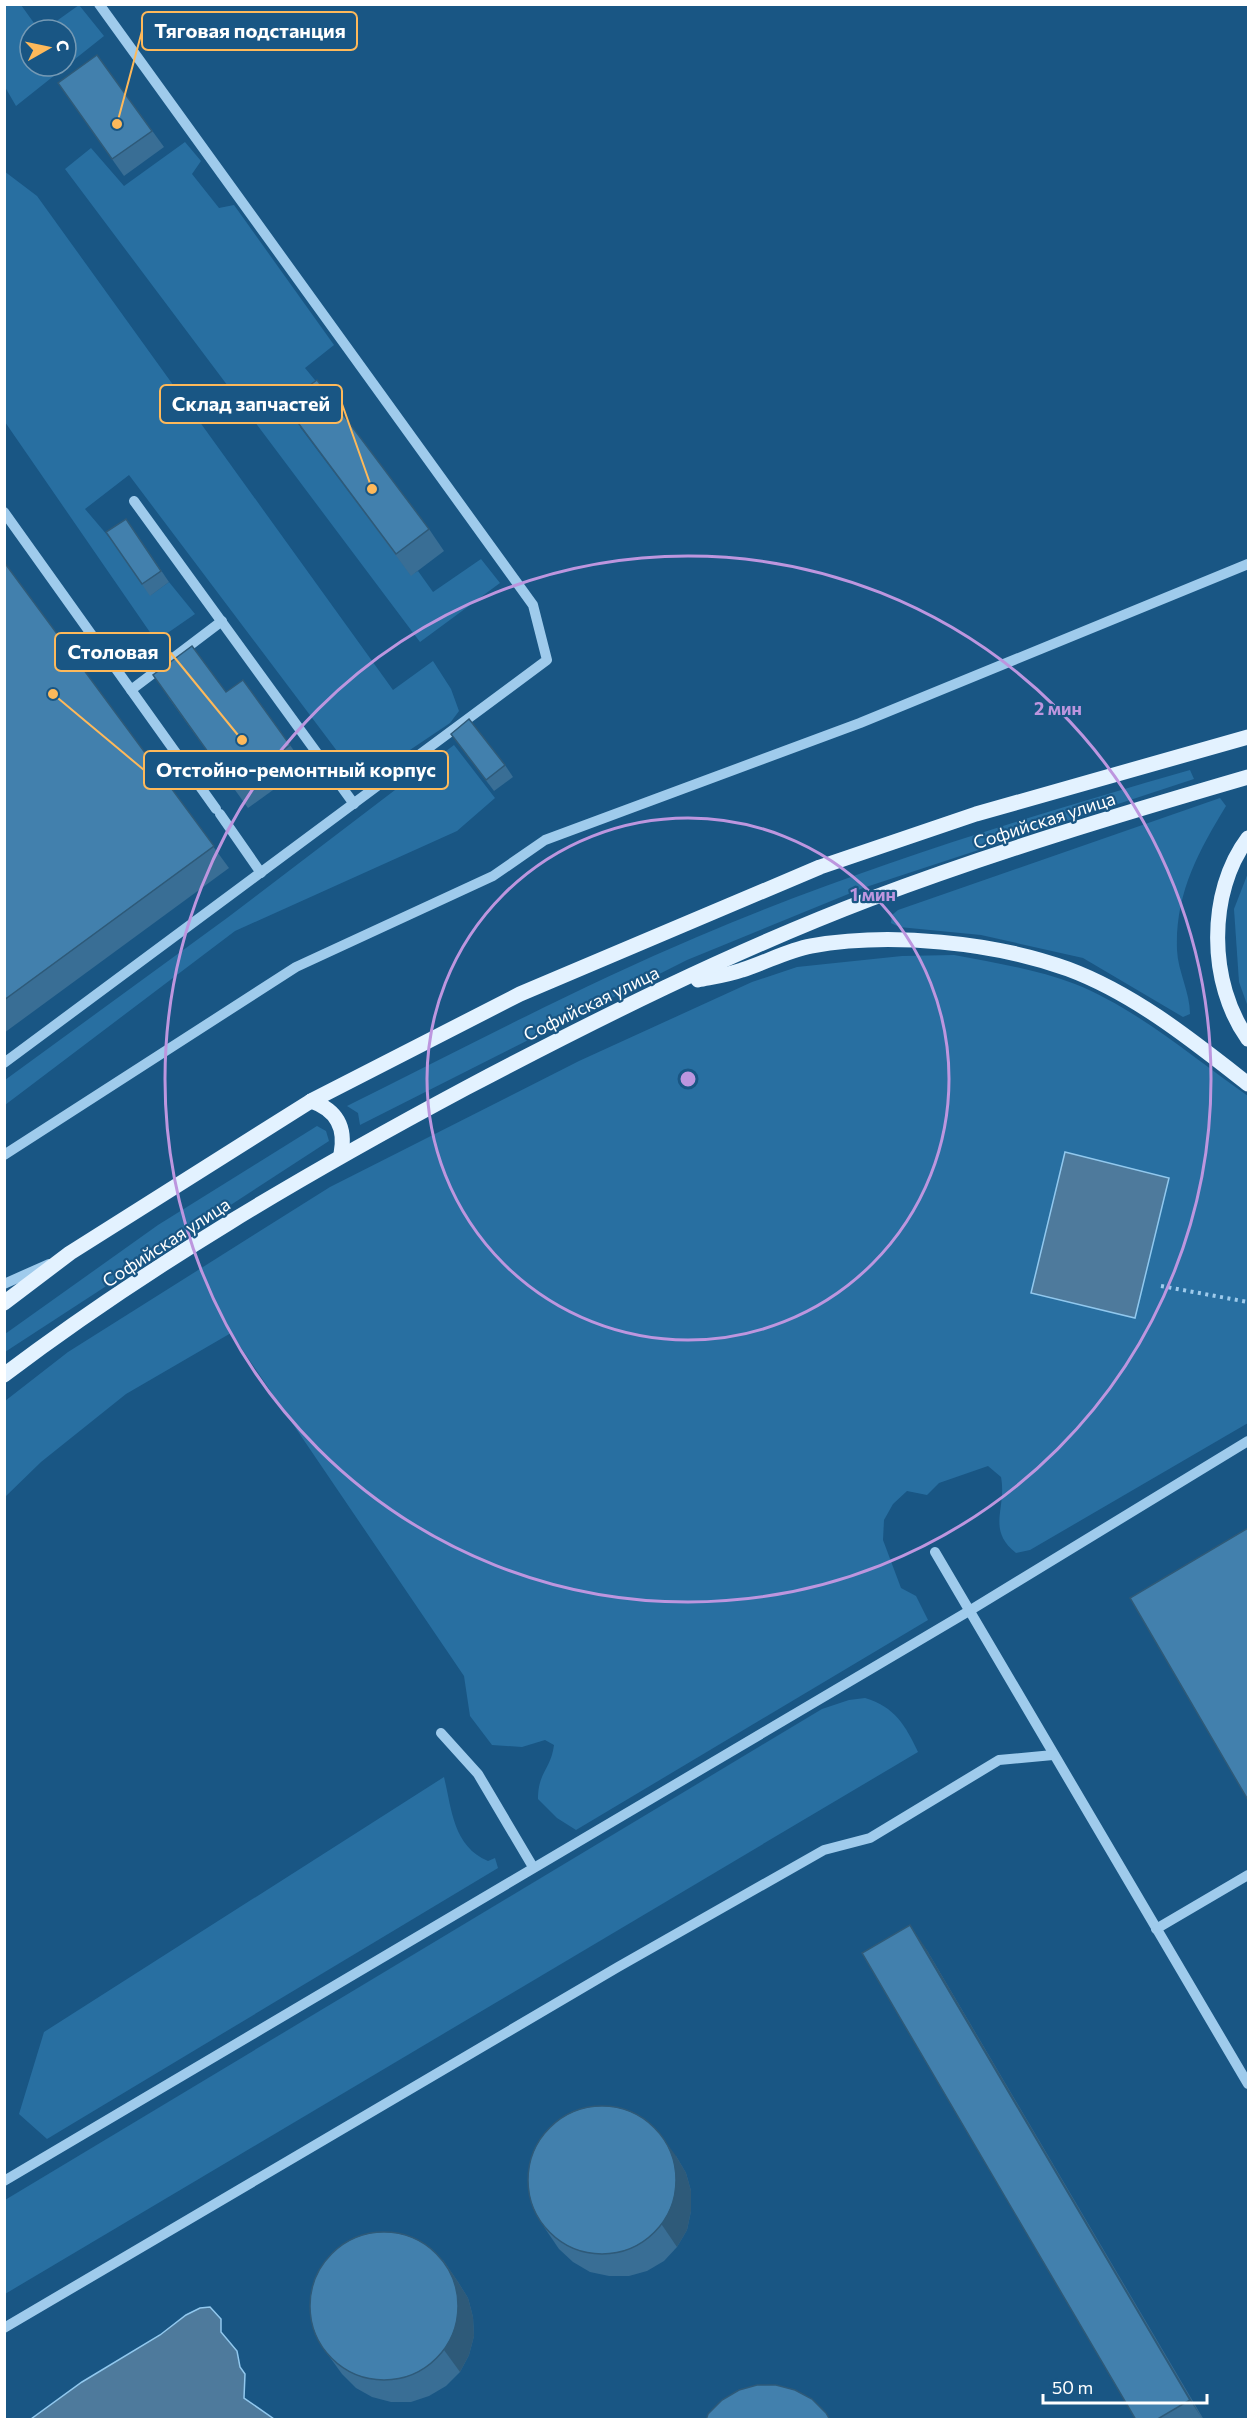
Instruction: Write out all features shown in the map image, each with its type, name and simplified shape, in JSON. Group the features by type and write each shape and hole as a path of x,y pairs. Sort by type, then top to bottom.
{"main road":[{"name":"Софийская улица","path":"4,1303 70,1253 311,1101 520,994 820,867 987,810 1248,737"},
{"name":"Софийская улица","path":"4,1375 159,1268 341,1154 542,1048 666,987 801,928 940,873 1248,777"},
{"path":"1248,838 1238,852 1227,880 1220,908 1219,958 1222,984 1232,1010 1248,1039"},
{"path":"666,987 741,971 808,946 847,941 939,943 981,949 1031,958 1069,969 1111,989 1176,1028 1248,1084"},
{"path":"311,1101 325,1106 335,1115 342,1127 344,1141 341,1154"}],"street":[{"path":"4,1063 547,660 533,604 99,4"},
{"path":"134,501 354,804"},
{"path":"4,512 261,873"},
{"path":"4,1155 296,967 493,876 545,840 860,723 1248,564"},
{"path":"131,690 222,621"},
{"path":"4,1284 70,1253"},
{"path":"4,2181 969,1611 1248,1441"},
{"path":"935,1552 1248,2084"},
{"path":"441,1733 478,1774 533,1867"},
{"path":"4,2328 618,1967 824,1850 870,1838 999,1760 1053,1755"},
{"path":"1156,1929 1248,1875"}],"path":[{"path":"1161,1286 1248,1302"}],"shaded area":[{"path":"5,4 21,5 30,18 18,18 18,78 51,78 16,106 5,87"},
{"path":"79,5 104,36 78,57 78,18 61,18"},
{"path":"185,142 201,161 192,174 219,208 234,205 334,345 305,368 333,402 300,427 411,575 418,571 433,592 481,559 500,583 420,642 65,169 91,148 124,186"},
{"path":"4,171 37,196 393,690 433,661 451,689 459,711 450,723 395,760 337,751 129,475 85,509 114,543 151,595 169,582 195,614 156,641 5,422"},
{"path":"454,745 495,798 457,831 235,931 5,1105 5,1080 227,918"},
{"path":"1190,770 1194,779 863,888 687,960 360,1125 358,1113 347,1106 609,976 757,912 940,846"},
{"path":"1220,798 1226,806 1190,874 1180,910 1177,950 1190,1014 1183,1017 1083,958 981,935 899,927 891,923 892,915 898,910"},
{"path":"1248,873 1248,1007 1239,982 1234,909"},
{"path":"954,955 1045,974 1098,994 1143,1020 1248,1096 1248,1423 1030,1550 1016,1553 1002,1536 1000,1527 1001,1477 988,1466 939,1483 927,1495 907,1491 893,1504 884,1520 883,1540 901,1588 916,1596 928,1620 576,1830 557,1818 538,1799 542,1776 554,1745 545,1740 522,1747 492,1745 470,1716 464,1676 231,1333 126,1394 41,1462 5,1497 5,1401 68,1352 330,1187 579,1061 752,982 797,967 902,956"},
{"path":"317,1126 326,1131 329,1141 5,1352 5,1334 158,1225"},
{"path":"1065,1152 1169,1178 1135,1318 1031,1293"},
{"path":"865,1698 884,1706 898,1718 918,1752 5,2294 5,2200 822,1709 849,1700"},
{"path":"444,1777 452,1814 461,1837 476,1854 488,1861 495,1858 498,1868 47,2139 19,2114 44,2032"},
{"path":"210,2307 221,2319 221,2332 237,2351 240,2367 245,2374 244,2398 274,2419 31,2419 82,2382 160,2335 186,2315 200,2308"}],"building":[{"path":"97,55 152,131 112,159 58,83 65,78 78,78 78,69"},
{"path":"317,380 429,529 396,554 284,404"},
{"path":"126,519 161,571 142,584 106,532"},
{"path":"4,562 214,846 4,1000"},
{"path":"192,646 226,692 243,680 290,745 233,787 153,675"},
{"path":"469,719 505,765 486,780 451,734"},
{"path":"1248,1528 1248,1800 1130,1598"},
{"path":"910,1925 1190,2400 1156,2420 1136,2420 862,1953"},
{"path":"602,2106 616,2107 630,2112 654,2128 670,2152 675,2166 675,2194 670,2208 654,2232 630,2248 616,2253 602,2254 588,2253 574,2248 550,2232 534,2208 529,2194 528,2180 529,2166 534,2152 550,2128 574,2112 588,2107"},
{"path":"384,2232 398,2233 412,2238 436,2254 452,2278 457,2292 457,2320 452,2334 436,2358 412,2374 398,2379 384,2380 370,2379 356,2374 332,2358 316,2334 311,2320 310,2306 311,2292 316,2278 332,2254 356,2238 370,2233"},
{"path":"757,2385 776,2385 795,2390 812,2399 830,2420 706,2420 708,2414 722,2400 739,2390"}],"place":[{"name":"Тяговая подстанция","path":"117,124"},
{"name":"Склад запчастей","path":"372,489"},
{"name":"Отстойно-ремонтный корпус","path":"53,694"},
{"name":"Столовая","path":"242,740"}]}
